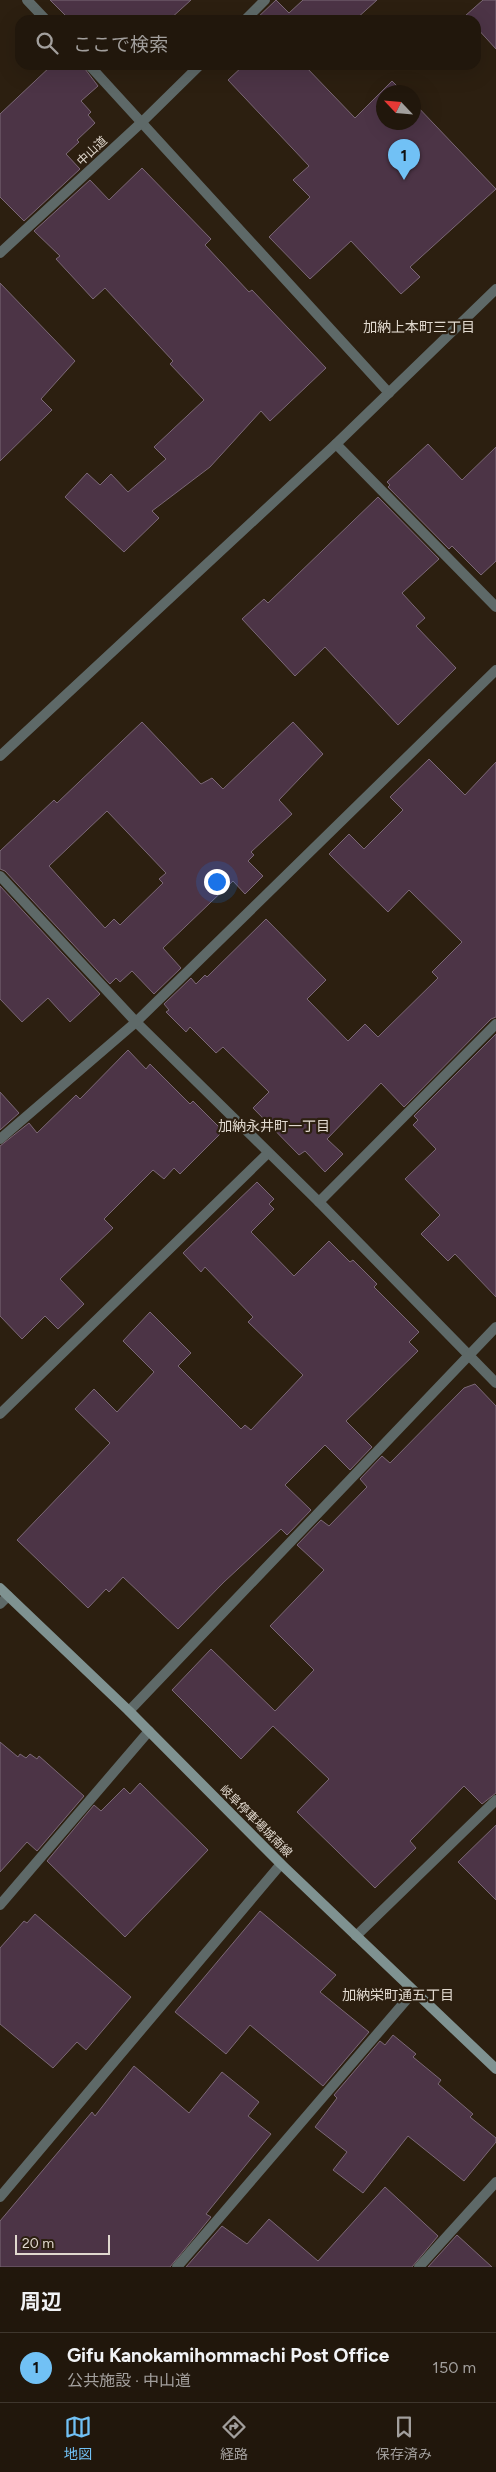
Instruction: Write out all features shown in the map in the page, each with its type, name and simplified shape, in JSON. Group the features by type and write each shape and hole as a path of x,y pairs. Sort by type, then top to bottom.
{"main road":[{"name":"岐阜停車場城南線","path":"4,1592 129,1711 281,1864 496,2069"}],"street":[{"path":"27,0 41,15"},
{"path":"250,15 266,0"},
{"path":"94,70 389,393"},
{"name":"中山道","path":"0,253 142,122 195,70"},
{"path":"0,756 336,444 496,289"},
{"path":"336,444 496,607"},
{"path":"0,1139 136,1022 496,670"},
{"path":"0,876 136,1022 319,1202 496,1383"},
{"path":"319,1202 496,1024"},
{"path":"0,1414 268,1153"},
{"path":"129,1711 468,1354 496,1327"},
{"path":"0,1604 4,1592"},
{"path":"0,1904 148,1731"},
{"path":"356,1936 496,1800"},
{"path":"0,2197 281,1864"},
{"path":"177,2267 414,1991"},
{"path":"419,2267 496,2182"}],"building":[{"path":"50,0 191,0 174,15 65,15"},
{"path":"276,0 289,13 303,0 377,0 360,15 260,15"},
{"path":"483,0 496,0 496,49 481,32 481,15 466,15"},
{"path":"47,70 86,70 98,86 81,101 91,112 88,115 95,123 77,140 79,142 66,154 80,169 24,221 0,197 0,114"},
{"path":"239,70 309,70 355,118 376,97 376,130 421,130 421,110 496,189 410,267 420,277 401,294 351,241 310,279 269,237 310,197 293,180 309,166 228,80"},
{"path":"392,81 396,85 388,85"},
{"path":"142,168 211,239 205,245 249,292 252,290 326,368 270,421 261,411 210,467 152,511 159,518 124,552 65,497 87,473 100,485 111,474 128,492 166,459 154,447 204,400 170,364 173,361 105,288 93,299 56,259 60,256 34,231 90,180 109,200"},
{"path":"0,283 75,361 41,399 52,410 0,461"},
{"path":"428,444 462,480 496,447 496,561 481,575 452,546 449,549 388,487 390,485 387,482"},
{"path":"378,497 439,559 402,593 425,618 416,626 456,668 398,725 325,647 295,676 242,619 264,599 268,603"},
{"path":"142,722 201,784 212,778 223,789 293,722 323,754 279,800 292,814 251,852 254,855 248,861 263,876 245,894 233,881 163,948 181,968 154,994 132,971 120,982 116,978 110,984 5,871 0,869 0,851 54,800 57,803","holes":["107,811 166,873 159,879 163,883 120,925 114,919 105,928 49,866"]},
{"path":"429,759 465,795 496,762 496,1017 491,1019 404,1107 381,1083 327,1139 343,1154 325,1172 305,1151 299,1155 253,1108 269,1092 223,1047 216,1053 190,1027 186,1032 166,1012 169,1010 164,1004 191,978 196,984 205,975 207,977 266,919 326,980 307,999 348,1041 365,1024 378,1037 438,978 432,972 462,942 409,890 388,912 329,854 349,834 364,849 403,810 390,797"},
{"path":"0,886 100,994 70,1022 48,998 22,1022 0,999"},
{"path":"496,1034 496,1297 455,1254 448,1261 421,1234 440,1215 405,1179 436,1149 413,1125 418,1120 414,1116"},
{"path":"128,1050 146,1069 150,1064 190,1104 193,1101 223,1131 180,1174 174,1168 164,1179 153,1170 104,1219 113,1228 60,1279 84,1304 58,1329 45,1316 22,1339 0,1316 0,1146 29,1123 37,1133 76,1095 80,1099"},
{"path":"0,1092 19,1113 0,1130"},
{"path":"257,1182 274,1199 269,1204 274,1209 251,1232 294,1276 329,1241 350,1262 353,1260 377,1284 374,1287 419,1332 409,1342 418,1351 346,1421 372,1447 350,1470 325,1445 285,1485 311,1510 287,1535 281,1529 224,1582 178,1629 123,1577 109,1592 106,1589 88,1608 17,1540 110,1443 75,1409 94,1389 117,1412 154,1372 123,1341 150,1312 191,1353 178,1366 241,1429 245,1425 251,1430 303,1375 248,1322 253,1317 205,1267 201,1272 183,1253"},
{"path":"475,1384 496,1406 496,1793 482,1804 464,1786 410,1841 416,1848 375,1888 297,1812 329,1779 273,1726 241,1759 172,1690 211,1649 275,1711 314,1670 270,1626 324,1570 297,1545 321,1520 329,1526 367,1487 360,1479 382,1456 390,1463 464,1388"},
{"path":"0,1742 18,1757 20,1754 26,1758 30,1754 37,1759 39,1756 84,1796 37,1851 27,1842 0,1872"},
{"path":"140,1783 208,1850 125,1937 47,1861 94,1805 101,1811 124,1788 130,1794"},
{"path":"496,1825 496,1900 458,1862"},
{"path":"260,1911 336,1975 320,1992 369,2032 323,2086 250,2025 226,2054 175,2012"},
{"path":"35,1914 131,1997 86,2050 77,2042 53,2068 0,2024 0,1948 24,1921 27,1923"},
{"path":"393,2035 416,2054 413,2057 441,2080 438,2084 473,2114 470,2117 496,2138 496,2142 464,2181 408,2136 363,2193 333,2170 347,2152 315,2127 337,2098 334,2095 380,2041 385,2045"},
{"path":"134,2066 189,2113 222,2072 259,2102 248,2116 271,2134 206,2214 211,2217 170,2267 0,2267 0,2221 92,2112 95,2116"},
{"path":"385,2187 438,2236 412,2267 186,2267 222,2226 247,2244 269,2219 318,2261"},
{"path":"457,2235 492,2267 428,2267"}],"place":[{"name":"Gifu Kanokamihommachi Post Office","path":"404,180"}],"district":[{"name":"加納上本町三丁目","path":"419,327"},
{"name":"加納永井町一丁目","path":"274,1126"},
{"name":"加納栄町通五丁目","path":"398,1995"}]}
